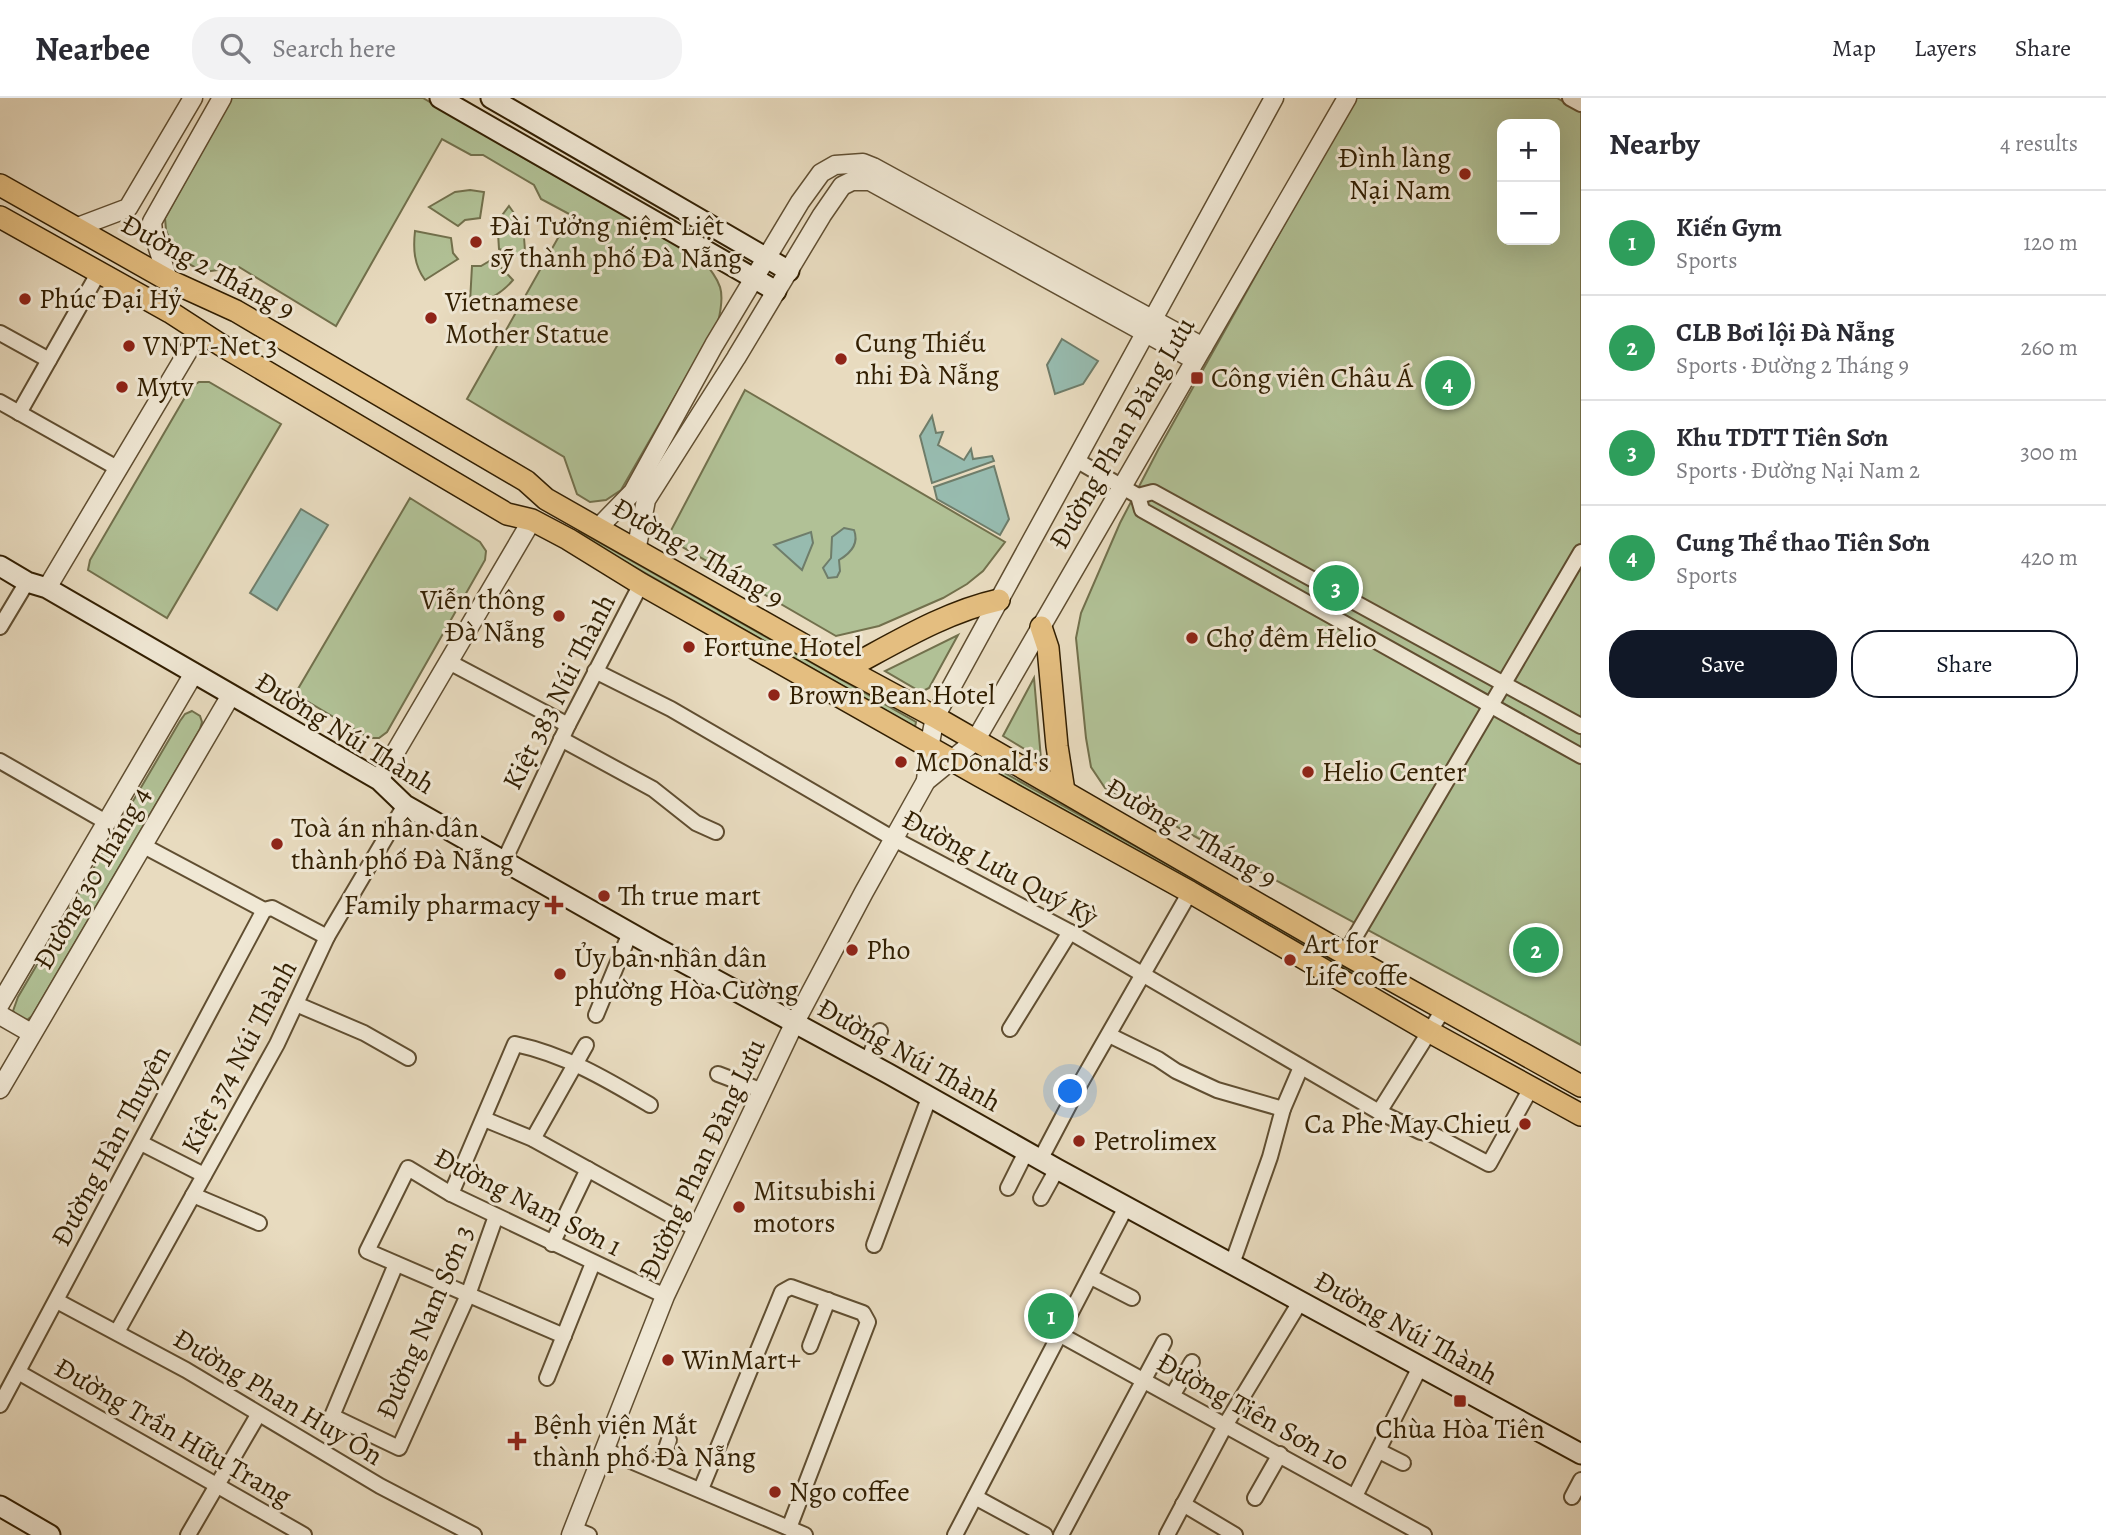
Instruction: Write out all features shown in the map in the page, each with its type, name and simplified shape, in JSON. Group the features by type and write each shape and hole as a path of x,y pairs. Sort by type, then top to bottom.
{"main road":[{"path":"440,98 776,291"},
{"path":"491,98 789,271"},
{"path":"623,203 636,181"},
{"name":"Đường 2 Tháng 9","path":"0,185 168,280 236,311 526,481 546,499 636,551 936,717 1345,954 1581,1086"},
{"name":"Đường 2 Tháng 9","path":"0,217 200,331 507,514 532,520 929,748 1190,892 1430,1032 1581,1115"},
{"path":"200,331 216,302"},
{"path":"532,520 546,499"},
{"name":"Đường Núi Thành","path":"0,566 27,582 47,588 379,780 405,805 630,933 1581,1454"},
{"path":"846,669 912,634 975,606 999,600"},
{"path":"1041,626 1048,648 1064,791"},
{"path":"0,1506 50,1535"}],"street":[{"path":"75,228 128,208 193,98"},
{"path":"168,280 152,222 222,98"},
{"name":"Đường Phan Đăng Lưu","path":"926,781 929,748 936,717 1274,98"},
{"name":"Đường Phan Đăng Lưu","path":"578,1533 605,1450 665,1296 794,1024 926,781 975,741 1347,98"},
{"path":"1570,98 1581,104"},
{"path":"598,528 633,492 800,202 821,173 835,165 863,163 1199,354"},
{"path":"636,551 646,500 842,186 852,180 870,181 1149,326"},
{"path":"19,413 99,272"},
{"path":"47,588 200,331"},
{"path":"0,333 49,360"},
{"path":"0,402 119,469"},
{"path":"1076,460 1138,496 1142,510 1581,756"},
{"path":"1138,496 1153,492 1581,726"},
{"path":"379,780 532,520"},
{"path":"1345,954 1581,552"},
{"path":"0,627 27,582"},
{"name":"Kiệt 383 Núi Thành","path":"504,861 561,739 641,584"},
{"path":"449,662 568,725"},
{"name":"Đường Lưu Quý Kỳ","path":"595,671 671,709 894,839 1070,932 1380,1111 1489,1164 1531,1088"},
{"name":"Đường 30 Tháng 4","path":"0,1004 194,673"},
{"name":"Đường 30 Tháng 4","path":"0,1089 231,695"},
{"path":"561,739 653,789 691,819 716,832"},
{"path":"0,761 106,822"},
{"name":"Kiệt 374 Núi Thành","path":"117,1332 277,1044 327,937 405,805"},
{"path":"142,845 264,910 272,908 327,937"},
{"path":"1008,1188 1041,1160 1190,892"},
{"name":"Đường Hàn Thuyên","path":"0,1405 264,910"},
{"path":"1010,1029 1070,932"},
{"path":"596,1015 630,933"},
{"path":"296,1004 364,1033 408,1058"},
{"path":"1380,1111 1443,1010"},
{"path":"0,1015 31,1032"},
{"path":"867,1063 880,1031"},
{"path":"1109,1035 1217,1090 1283,1109"},
{"path":"451,1194 515,1044 546,1051 575,1063 650,1105"},
{"path":"533,1139 586,1045"},
{"path":"1232,1264 1270,1157 1283,1109 1301,1067"},
{"path":"718,1074 763,1091"},
{"path":"874,1245 929,1098"},
{"path":"484,1119 533,1139 696,1228"},
{"path":"141,1143 204,1175"},
{"path":"1041,1160 1041,1198"},
{"name":"Đường Nam Sơn 1","path":"396,1264 368,1251 408,1168 451,1194 665,1296"},
{"path":"552,1244 588,1169"},
{"path":"194,1195 259,1223"},
{"path":"956,1535 1126,1207"},
{"name":"Đường Nam Sơn 3","path":"396,1264 332,1416 399,1448 468,1295 496,1216"},
{"path":"547,1378 593,1263"},
{"path":"396,1264 564,1336"},
{"path":"1091,1277 1132,1298"},
{"path":"701,1489 782,1292 791,1287 863,1313 868,1322 789,1528"},
{"path":"810,1346 828,1300"},
{"name":"Đường Phan Huy Ôn","path":"57,1301 186,1370 380,1486 474,1535"},
{"path":"1167,1535 1226,1424 1300,1302"},
{"name":"Đường Tiên Sơn 10","path":"1059,1334 1424,1535"},
{"path":"1061,1535 1164,1342"},
{"path":"1172,1396 1192,1362"},
{"path":"1355,1496 1420,1367"},
{"name":"Đường Trần Hữu Trang","path":"18,1371 304,1535"},
{"path":"188,1535 258,1415"},
{"path":"658,1472 669,1440"},
{"path":"605,1450 805,1535"},
{"path":"1379,1451 1403,1463"},
{"path":"1255,1498 1280,1454"},
{"path":"1572,1497 1581,1480"},
{"path":"975,1497 1045,1535"},
{"path":"1183,1504 1235,1535"}],"green space":[{"path":"232,98 423,98 701,258 720,287 722,302 718,322 621,490 606,500 590,502 577,494 564,457 467,399 571,215 541,199 534,185 483,155 471,155 442,139 336,326 239,267 204,272 183,261 173,248 166,230 165,218"},
{"path":"1355,98 1557,98 1581,112 1581,1045 1105,788 1091,767 1076,638 1081,613 1120,523"},
{"path":"455,192 484,192 480,218 465,220 458,226 429,207"},
{"path":"509,206 522,230 524,257 499,249 498,233 494,226"},
{"path":"415,231 451,238 453,253 458,259 425,280 415,257"},
{"path":"493,259 513,280 494,296 470,302 472,266 481,266"},
{"path":"199,382 209,382 281,424 167,618 88,570 90,560 191,387"},
{"path":"745,390 1005,542 983,571 943,598 879,626 836,636 667,538"},
{"path":"410,498 480,542 486,551 485,560 387,732 379,738 369,738 295,694"},
{"path":"579,531 916,722 915,727 577,534"},
{"path":"958,635 929,688 921,692 885,671"},
{"path":"1034,678 1041,759 1003,736"},
{"path":"192,711 200,716 200,729 32,1016 27,1020 20,1019 13,1011 18,997 180,721 185,714"},
{"path":"980,759 1359,972 1357,975 978,762"}],"water":[{"path":"1062,339 1098,361 1083,384 1055,394 1047,365"},
{"path":"932,416 936,433 943,432 938,445 964,460 971,449 973,459 992,456 994,461 932,483 920,436"},
{"path":"994,466 1009,519 1000,535 937,499 934,487"},
{"path":"301,509 328,525 277,610 250,593"},
{"path":"844,528 854,530 855,543 839,560 840,571 837,577 828,578 823,568 831,558 832,537"},
{"path":"811,532 813,543 802,570 774,545"}],"place":[{"name":"Đình làng Nại Nam","path":"1465,174"},
{"name":"Đài Tưởng niệm Liệt sỹ thành phố Đà Nẵng","path":"476,242"},
{"name":"Phúc Đại Hỷ","path":"25,299"},
{"name":"Vietnamese Mother Statue","path":"431,318"},
{"name":"VNPT-Net 3","path":"129,346"},
{"name":"Cung Thiếu nhi Đà Nẵng","path":"841,359"},
{"name":"Công viên Châu Á","path":"1197,378"},
{"name":"Cung Thể thao Tiên Sơn","path":"1448,383"},
{"name":"Mytv","path":"122,387"},
{"name":"Khu TDTT Tiên Sơn","path":"1336,588"},
{"name":"Viễn thông Đà Nẵng","path":"559,616"},
{"name":"Chợ đêm Helio","path":"1192,638"},
{"name":"Fortune Hotel","path":"689,647"},
{"name":"Brown Bean Hotel","path":"774,695"},
{"name":"McDonald's","path":"901,762"},
{"name":"Helio Center","path":"1308,772"},
{"name":"Toà án nhân dân thành phố Đà Nẵng","path":"277,844"},
{"name":"Th true mart","path":"604,896"},
{"name":"Family pharmacy","path":"554,905"},
{"name":"Pho","path":"852,950"},
{"name":"CLB Bơi lội Đà Nẵng","path":"1536,950"},
{"name":"Art for Life coffe","path":"1290,960"},
{"name":"Ủy ban nhân dân phường Hòa Cường","path":"560,974"},
{"name":"Ca Phe May Chieu","path":"1525,1124"},
{"name":"Petrolimex","path":"1079,1141"},
{"name":"Mitsubishi motors","path":"739,1207"},
{"name":"Kiến Gym","path":"1051,1316"},
{"name":"WinMart+","path":"668,1360"},
{"name":"Chùa Hòa Tiên","path":"1460,1401"},
{"name":"Bệnh viện Mắt thành phố Đà Nẵng","path":"517,1441"},
{"name":"Ngo coffee","path":"775,1492"}]}
